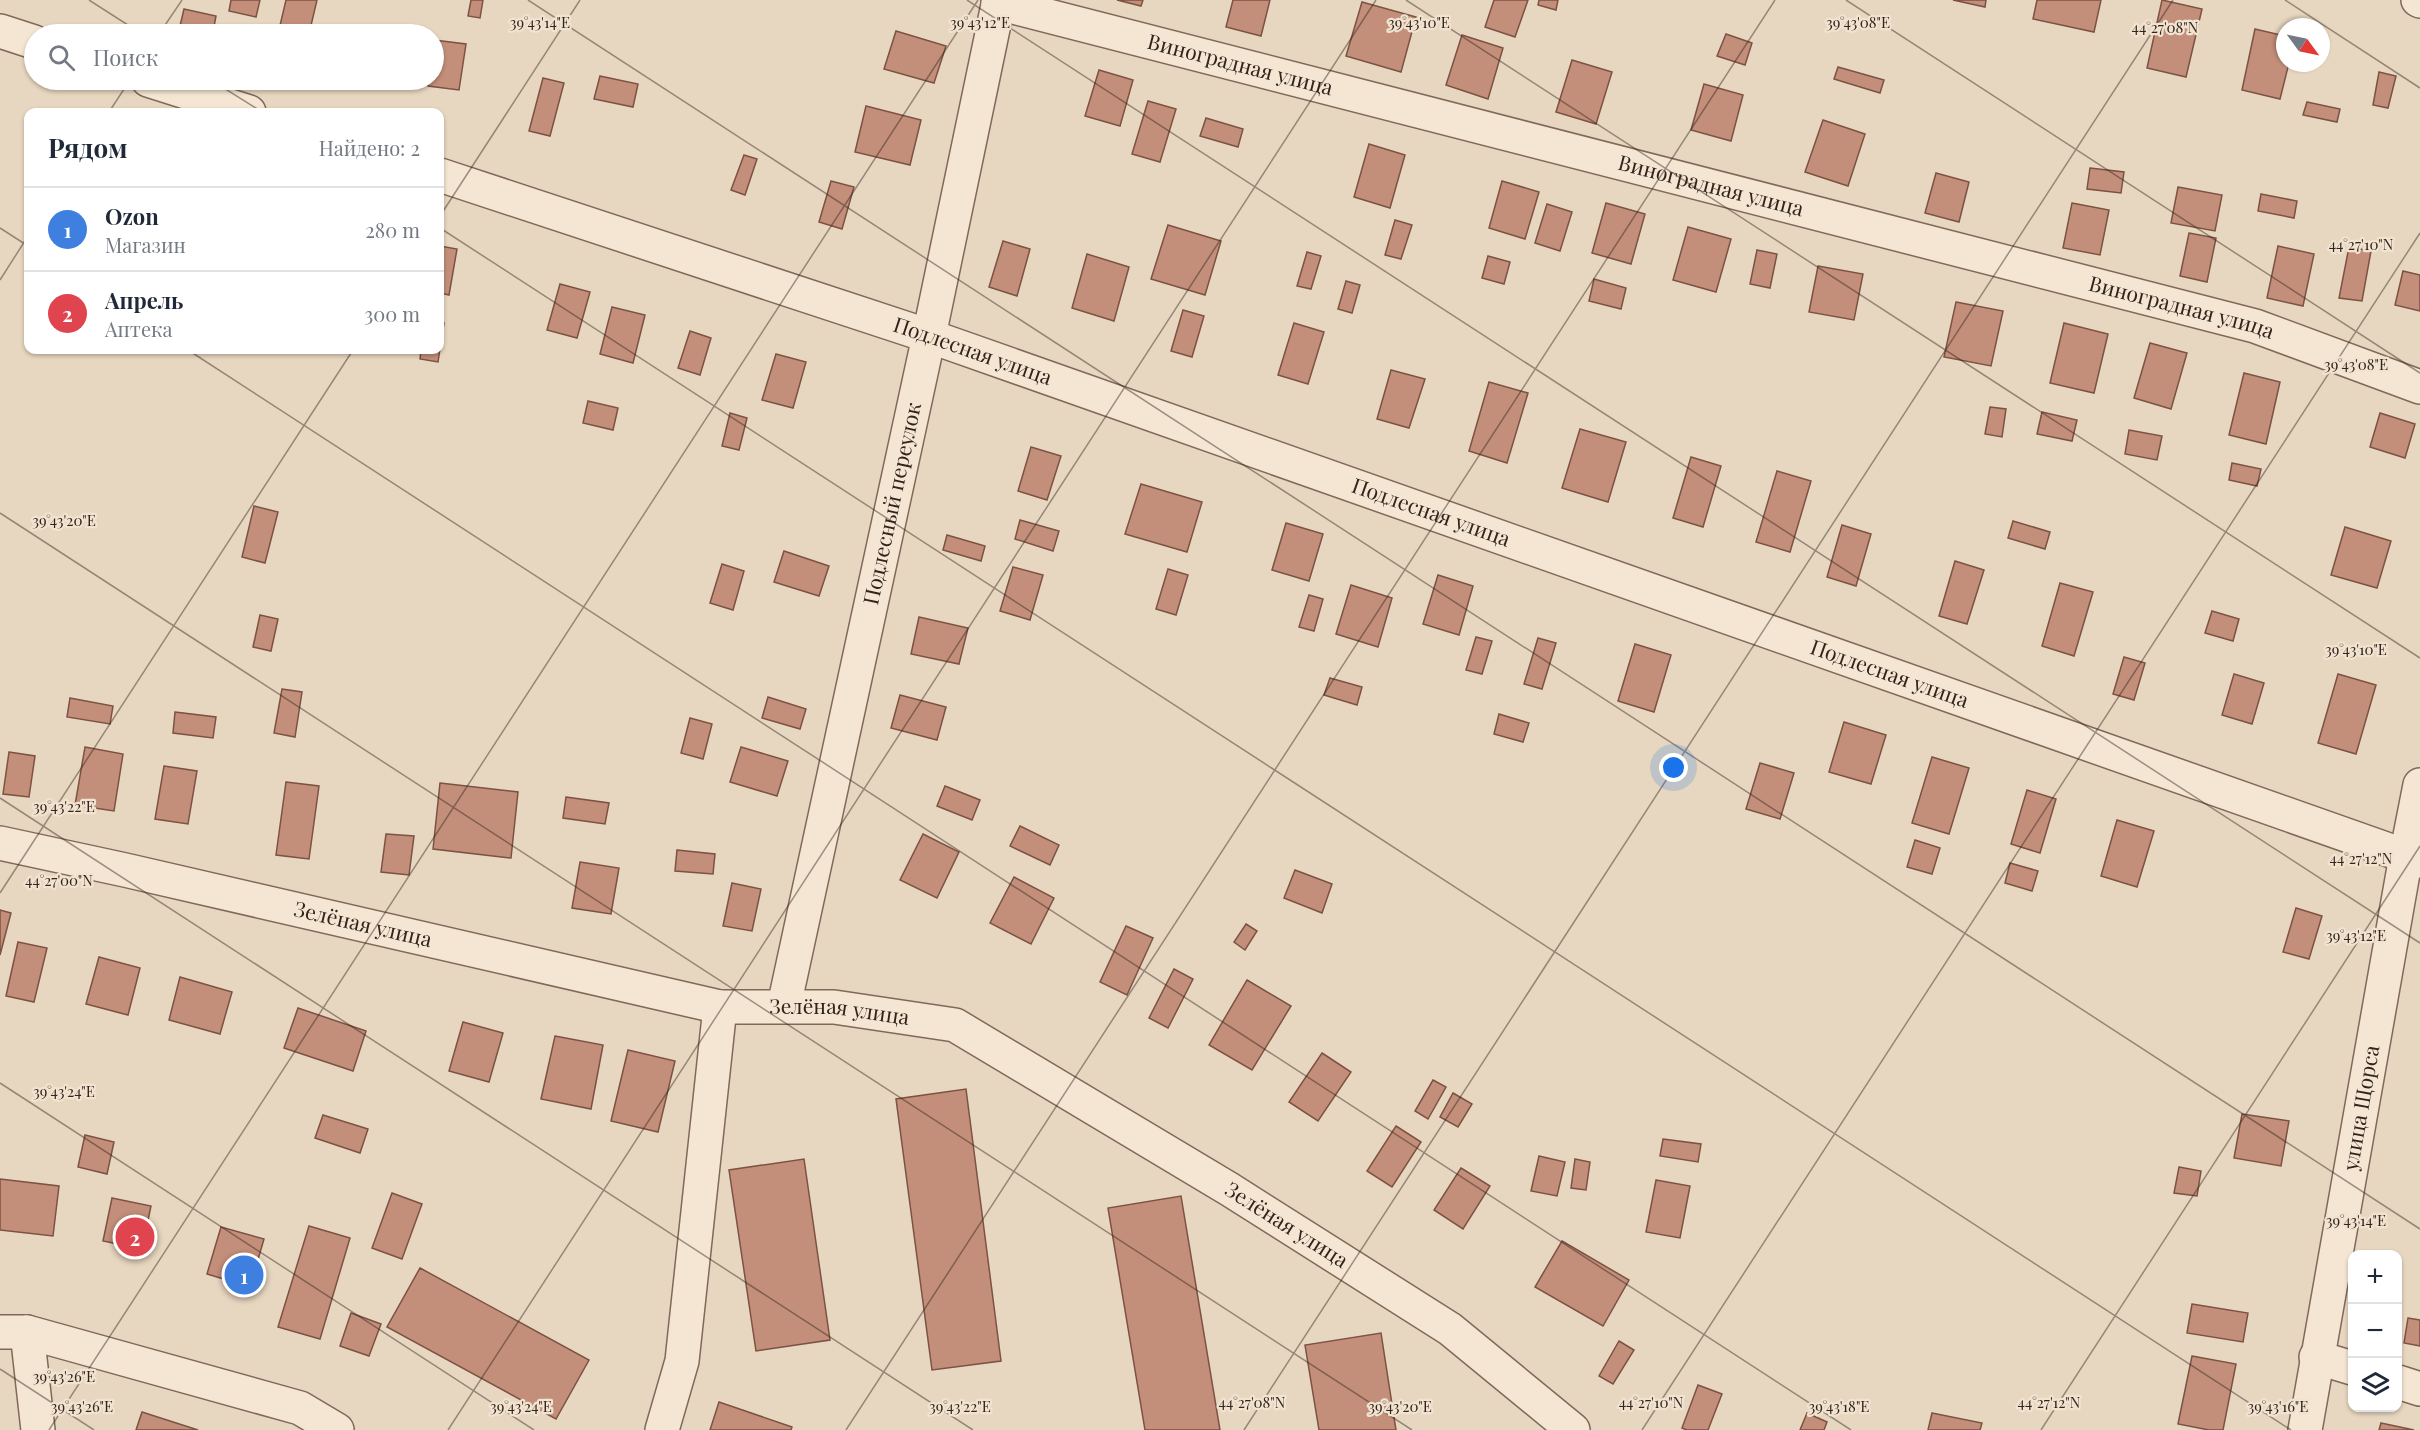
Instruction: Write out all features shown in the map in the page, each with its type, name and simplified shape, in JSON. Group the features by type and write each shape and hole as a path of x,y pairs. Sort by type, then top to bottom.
{"street":[{"name":"Подлесный переулок","path":"784,1006 929,336 998,2"},
{"name":"Виноградная улица","path":"998,2 2255,326 2420,387"},
{"path":"0,31 24,39"},
{"path":"180,90 236,108"},
{"name":"Подлесная улица","path":"444,176 929,336 2413,859"},
{"name":"улица Щорса","path":"2305,1430 2316,1357 2413,859 2420,785"},
{"name":"Зелёная улица","path":"0,843 720,1007 834,1007 955,1025 1228,1189 1450,1329 1573,1430"},
{"path":"662,1430 682,1361 720,1007"},
{"path":"38,1430 13,1332 300,1408 337,1430"},
{"path":"2316,1357 2348,1367"},
{"path":"2402,1384 2420,1389"}],"building":[{"path":"231,0 260,0 256,17 229,11"},
{"path":"286,0 317,0 311,24 280,24"},
{"path":"471,0 483,0 480,18 468,16"},
{"path":"1117,0 1143,0 1141,6"},
{"path":"1233,0 1270,0 1261,36 1226,27"},
{"path":"1494,0 1528,0 1515,37 1485,27"},
{"path":"1539,0 1558,0 1556,10 1538,5"},
{"path":"1953,0 1986,0 1985,7"},
{"path":"2037,0 2101,0 2094,32 2033,19"},
{"path":"2162,0 2202,9 2186,77 2147,68"},
{"path":"1362,2 1416,17 1401,72 1346,56"},
{"path":"184,9 216,16 214,24 180,24"},
{"path":"2255,29 2276,34 2276,72 2287,72 2280,99 2242,90"},
{"path":"896,31 946,46 934,83 884,69"},
{"path":"1726,34 1752,43 1745,65 1717,56"},
{"path":"1462,35 1503,48 1488,99 1446,85"},
{"path":"444,41 466,44 459,90 444,88"},
{"path":"1572,60 1612,72 1596,124 1556,112"},
{"path":"1838,67 1884,80 1880,93 1834,79"},
{"path":"1099,70 1133,80 1120,126 1085,116"},
{"path":"2379,72 2396,76 2388,108 2373,105"},
{"path":"600,76 638,84 633,107 594,99"},
{"path":"543,78 564,83 550,136 529,131"},
{"path":"1704,84 1743,95 1731,141 1691,130"},
{"path":"1148,101 1176,109 1160,162 1132,154"},
{"path":"2307,102 2340,109 2337,122 2303,115"},
{"path":"866,106 921,120 910,165 855,152"},
{"path":"1206,118 1243,129 1238,147 1200,136"},
{"path":"1823,120 1865,134 1848,186 1805,172"},
{"path":"1369,144 1405,155 1390,208 1354,197"},
{"path":"744,155 757,159 745,195 731,190"},
{"path":"2090,168 2124,172 2121,193 2087,189"},
{"path":"1936,173 1969,182 1959,222 1925,213"},
{"path":"831,181 854,187 842,229 819,222"},
{"path":"1502,181 1539,192 1525,239 1489,228"},
{"path":"2178,187 2222,195 2215,231 2171,223"},
{"path":"2261,194 2297,201 2294,218 2258,211"},
{"path":"1606,203 1645,214 1631,264 1592,253"},
{"path":"2072,203 2109,210 2100,255 2063,248"},
{"path":"1547,204 1572,212 1560,251 1535,243"},
{"path":"1395,220 1412,225 1401,259 1385,255"},
{"path":"1168,225 1221,241 1205,295 1151,279"},
{"path":"1688,227 1731,239 1716,292 1673,280"},
{"path":"2189,233 2216,238 2207,282 2180,276"},
{"path":"1003,241 1030,249 1017,296 989,287"},
{"path":"2278,246 2314,254 2303,306 2267,298"},
{"path":"444,247 457,249 449,295 444,294"},
{"path":"2349,247 2371,251 2362,301 2339,298"},
{"path":"1757,250 1777,254 1770,288 1750,284"},
{"path":"1307,252 1321,256 1311,289 1297,286"},
{"path":"1087,254 1129,267 1114,321 1072,308"},
{"path":"1488,256 1510,262 1504,284 1482,278"},
{"path":"1818,266 1863,274 1854,320 1809,312"},
{"path":"2403,271 2420,275 2420,311 2395,305"},
{"path":"1594,279 1626,288 1621,309 1589,301"},
{"path":"1346,281 1360,285 1352,313 1338,309"},
{"path":"560,284 590,292 577,338 547,330"},
{"path":"1956,302 2003,311 1991,366 1944,357"},
{"path":"612,307 645,315 633,363 600,354"},
{"path":"1183,310 1204,316 1192,357 1171,351"},
{"path":"1294,323 1324,332 1308,384 1278,375"},
{"path":"2064,323 2108,334 2094,393 2050,383"},
{"path":"690,331 711,338 700,375 678,368"},
{"path":"2150,343 2187,353 2171,409 2134,398"},
{"path":"421,354 439,354 438,362 420,359"},
{"path":"776,354 806,362 793,408 762,400"},
{"path":"1391,370 1425,379 1409,428 1377,419"},
{"path":"2244,373 2280,382 2266,444 2229,435"},
{"path":"1489,382 1528,393 1507,463 1469,451"},
{"path":"588,401 618,408 613,430 583,423"},
{"path":"1990,407 2006,409 2002,437 1985,434"},
{"path":"2042,412 2077,420 2072,441 2037,434"},
{"path":"730,413 747,418 739,450 722,446"},
{"path":"2380,413 2415,424 2405,458 2370,447"},
{"path":"1580,429 1626,442 1608,502 1562,488"},
{"path":"2129,430 2162,436 2157,460 2125,454"},
{"path":"1031,447 1061,456 1047,500 1018,491"},
{"path":"1691,457 1721,466 1703,527 1673,518"},
{"path":"2232,463 2261,469 2257,486 2229,480"},
{"path":"1777,471 1811,481 1790,552 1756,542"},
{"path":"1141,484 1202,502 1187,552 1125,534"},
{"path":"254,506 278,512 265,563 242,557"},
{"path":"1020,520 1059,531 1053,551 1015,539"},
{"path":"2013,521 2050,532 2045,549 2008,538"},
{"path":"1286,523 1323,534 1309,581 1272,570"},
{"path":"1842,525 1871,534 1856,586 1827,577"},
{"path":"2345,527 2391,541 2377,588 2331,575"},
{"path":"947,535 985,546 981,561 943,550"},
{"path":"784,551 829,566 819,596 774,582"},
{"path":"1955,561 1984,570 1967,624 1939,616"},
{"path":"722,564 744,571 733,610 710,603"},
{"path":"1013,567 1043,575 1030,620 1000,611"},
{"path":"1168,569 1188,575 1176,615 1156,609"},
{"path":"1438,575 1473,586 1459,635 1423,624"},
{"path":"2060,583 2093,592 2074,656 2042,646"},
{"path":"1351,585 1392,598 1378,647 1336,634"},
{"path":"1309,595 1323,599 1314,631 1299,627"},
{"path":"2212,611 2239,619 2233,641 2205,633"},
{"path":"260,615 278,619 271,651 253,647"},
{"path":"919,617 968,628 959,664 911,654"},
{"path":"1476,637 1492,641 1482,674 1466,670"},
{"path":"1538,638 1556,643 1542,689 1524,684"},
{"path":"1635,644 1671,655 1654,712 1618,701"},
{"path":"2124,657 2145,663 2134,700 2113,694"},
{"path":"2234,674 2264,683 2252,724 2222,715"},
{"path":"2338,674 2376,685 2356,754 2318,743"},
{"path":"1330,678 1362,687 1357,705 1324,695"},
{"path":"282,689 302,692 295,737 274,733"},
{"path":"900,695 946,707 937,740 891,728"},
{"path":"768,697 806,709 800,729 762,718"},
{"path":"70,698 113,706 110,724 67,717"},
{"path":"175,712 216,717 213,738 173,733"},
{"path":"1499,714 1529,723 1523,742 1494,734"},
{"path":"690,718 712,724 703,759 681,753"},
{"path":"1844,722 1886,735 1871,784 1829,772"},
{"path":"85,747 123,754 114,811 75,805"},
{"path":"741,747 788,761 777,796 730,782"},
{"path":"9,752 35,756 29,797 3,794"},
{"path":"1932,757 1969,768 1949,834 1912,823"},
{"path":"1760,763 1794,773 1780,819 1746,809"},
{"path":"164,766 197,771 188,824 155,819"},
{"path":"286,782 319,786 309,859 276,855"},
{"path":"440,783 518,792 511,858 433,849"},
{"path":"945,786 980,800 972,820 937,806"},
{"path":"2027,790 2056,799 2040,853 2011,844"},
{"path":"566,797 609,803 605,824 563,818"},
{"path":"2117,820 2154,831 2137,887 2101,876"},
{"path":"1020,826 1059,845 1050,865 1010,846"},
{"path":"386,834 414,836 409,875 381,872"},
{"path":"923,834 959,852 937,898 900,880"},
{"path":"1915,840 1940,848 1932,874 1907,867"},
{"path":"677,850 715,854 713,874 675,871"},
{"path":"580,862 619,868 611,914 572,908"},
{"path":"2010,863 2038,871 2032,891 2005,883"},
{"path":"1295,870 1332,884 1322,913 1284,898"},
{"path":"1014,877 1054,898 1031,944 990,923"},
{"path":"732,883 761,889 752,931 723,926"},
{"path":"2296,908 2322,916 2309,959 2283,952"},
{"path":"0,910 11,913 0,955"},
{"path":"1246,924 1257,931 1245,950 1234,942"},
{"path":"1126,926 1153,938 1127,995 1100,982"},
{"path":"18,942 47,948 34,1002 6,996"},
{"path":"99,957 140,968 128,1015 86,1004"},
{"path":"1174,969 1193,979 1168,1028 1149,1018"},
{"path":"180,977 232,992 220,1034 169,1020"},
{"path":"1247,980 1291,1006 1252,1070 1209,1045"},
{"path":"298,1008 366,1031 353,1071 284,1048"},
{"path":"463,1022 503,1033 489,1082 449,1071"},
{"path":"555,1036 603,1045 591,1109 541,1099"},
{"path":"628,1050 675,1061 658,1132 611,1121"},
{"path":"1322,1053 1351,1072 1318,1121 1289,1102"},
{"path":"1433,1080 1446,1087 1428,1119 1415,1111"},
{"path":"966,1089 1001,1361 932,1370 896,1099"},
{"path":"1453,1093 1472,1104 1458,1127 1440,1117"},
{"path":"2242,1114 2289,1121 2281,1166 2234,1158"},
{"path":"323,1115 368,1129 360,1153 315,1138"},
{"path":"1396,1126 1421,1142 1392,1187 1367,1171"},
{"path":"85,1135 114,1142 107,1174 78,1167"},
{"path":"1663,1139 1701,1144 1698,1162 1660,1156"},
{"path":"1539,1156 1565,1162 1557,1196 1531,1191"},
{"path":"804,1159 830,1340 756,1351 729,1170"},
{"path":"1575,1159 1590,1162 1586,1190 1571,1188"},
{"path":"2179,1167 2201,1171 2197,1196 2174,1193"},
{"path":"1461,1168 1490,1186 1463,1229 1434,1210"},
{"path":"0,1179 59,1186 53,1236 0,1230"},
{"path":"1656,1180 1690,1186 1680,1238 1646,1232"},
{"path":"392,1193 422,1204 402,1259 372,1248"},
{"path":"1181,1196 1220,1430 1145,1430 1108,1208"},
{"path":"112,1198 151,1206 142,1249 103,1241"},
{"path":"309,1226 350,1238 320,1339 278,1327"},
{"path":"221,1227 264,1239 250,1287 207,1274"},
{"path":"1562,1241 1629,1280 1603,1326 1535,1287"},
{"path":"420,1268 589,1360 556,1419 387,1327"},
{"path":"2192,1304 2248,1313 2243,1342 2187,1333"},
{"path":"351,1313 381,1324 369,1356 340,1346"},
{"path":"2408,1318 2420,1320 2420,1346 2404,1343"},
{"path":"1381,1333 1396,1430 1319,1430 1305,1345"},
{"path":"1619,1341 1634,1350 1613,1384 1599,1376"},
{"path":"2192,1356 2236,1364 2223,1430 2209,1430 2178,1424"},
{"path":"1698,1385 1722,1394 1708,1430 1687,1430 1682,1428"},
{"path":"719,1402 792,1427 791,1430 710,1430"},
{"path":"142,1412 198,1430 136,1430"},
{"path":"1807,1413 1827,1422 1824,1430 1800,1430"},
{"path":"1932,1413 1982,1423 1980,1430 1928,1430"},
{"path":"2381,1423 2414,1430 2379,1430"}],"place":[{"name":"Апрель","path":"135,1237"},
{"name":"Ozon","path":"244,1275"}]}
